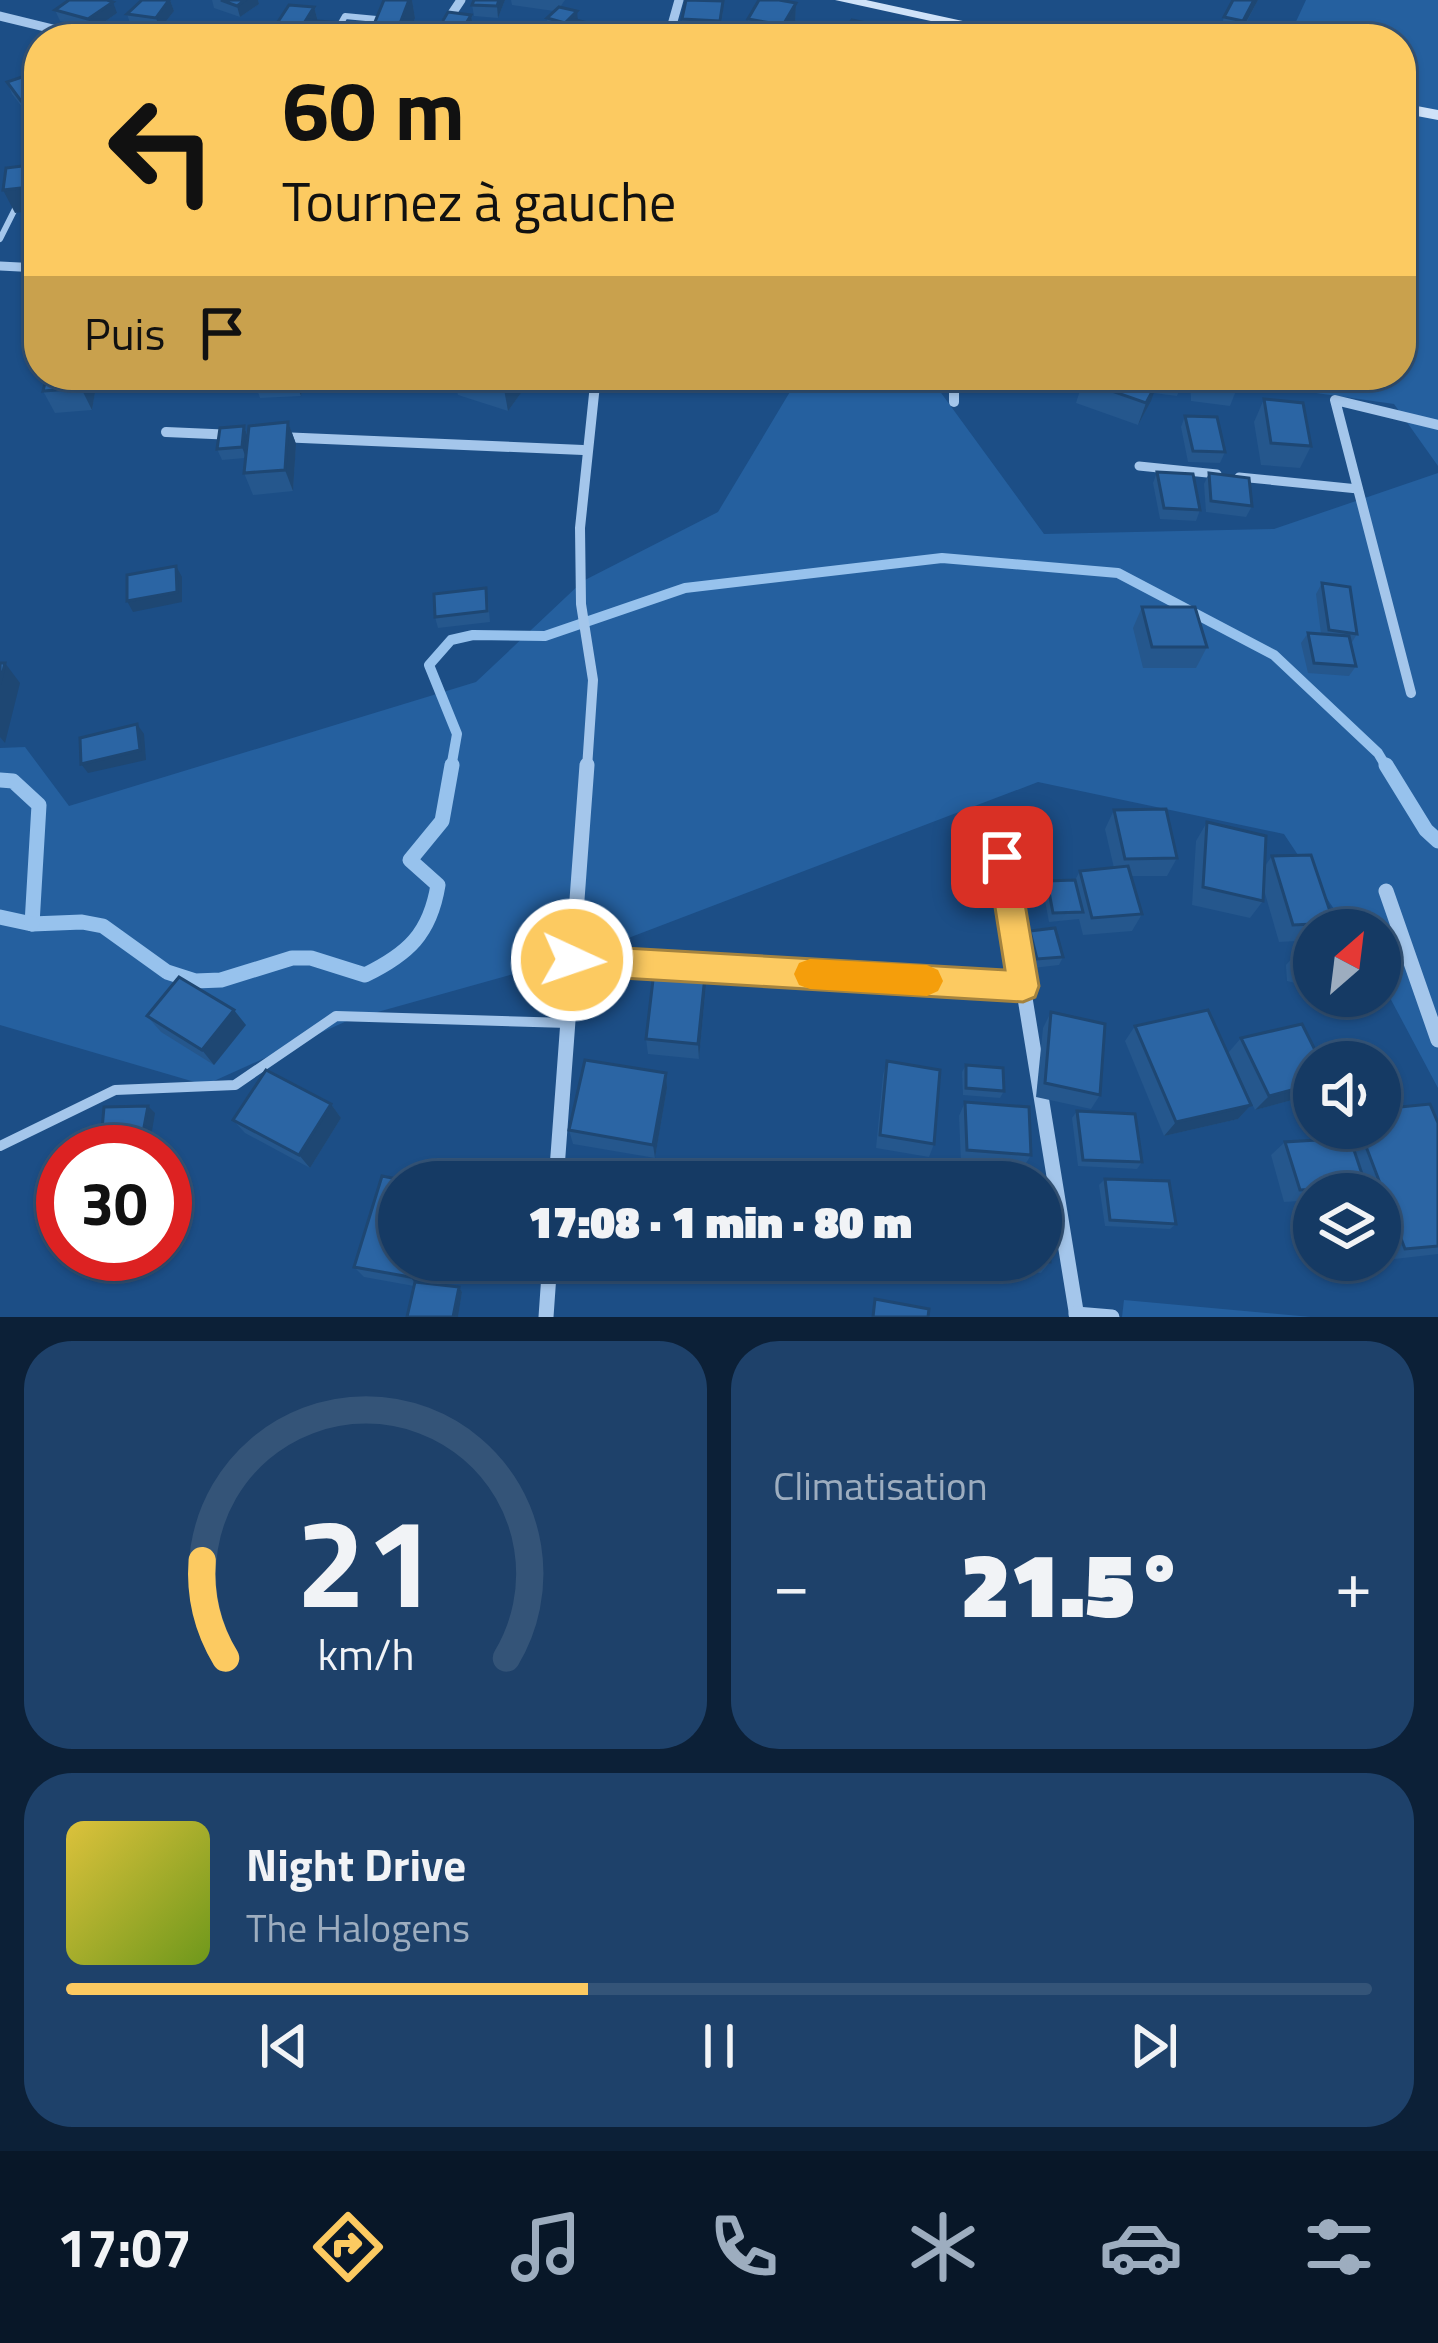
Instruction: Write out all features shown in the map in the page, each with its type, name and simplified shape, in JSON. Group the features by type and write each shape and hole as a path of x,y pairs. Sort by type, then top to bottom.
{"street":[{"path":"843,0 959,24"},
{"path":"0,16 33,24"},
{"path":"558,1161 593,680 578,614 584,450 594,390"},
{"path":"954,390 954,402"},
{"path":"1411,693 1335,400 1438,424"},
{"path":"166,432 584,450"},
{"path":"1002,857 1077,1315 1112,1317"},
{"path":"1387,891 1438,1040"},
{"path":"572,960 1023,986"},
{"path":"546,1317 549,1281"}],"lane":[{"path":"340,24 345,16 390,24"},
{"path":"0,239 20,198"},
{"path":"1138,466 1358,489"},
{"path":"0,1147 115,1090 235,1085 336,1016 568,1023"}],"shaded area":[{"path":"1306,0 1438,0 1438,466 1394,404 1294,390 1416,390 1416,24 1295,24"},
{"path":"791,390 939,390 1044,534 1274,529 1438,473 1438,1088 1400,1017 1401,909 1334,909 1284,834 1038,782 589,953 349,1020 205,1085 0,1025 0,748 25,747 69,806 476,682 583,581 718,512"},
{"path":"1124,1300 1311,1317 1122,1317"}],"building":[{"path":"69,0 113,2 88,19 55,10"},
{"path":"142,0 169,0 156,18 127,14"},
{"path":"384,0 409,0 400,24 374,24"},
{"path":"474,0 499,0 497,6 472,5"},
{"path":"686,0 723,1 720,21 682,19"},
{"path":"759,0 796,3 784,24 748,19"},
{"path":"1233,0 1254,0 1243,21 1224,17"},
{"path":"289,5 314,7 306,20 353,24 277,24"},
{"path":"559,7 577,11 565,23 547,18"},
{"path":"448,12 471,15 466,24 441,24"},
{"path":"24,76 24,100 21,101 7,82"},
{"path":"24,166 24,188 3,190 6,168"},
{"path":"1109,390 1153,390 1146,403"},
{"path":"1264,399 1303,403 1311,446 1271,443"},
{"path":"1185,416 1217,417 1225,452 1193,451"},
{"path":"288,422 285,470 244,473 249,426"},
{"path":"244,426 242,447 217,449 220,428"},
{"path":"1157,472 1193,474 1200,510 1164,508"},
{"path":"1209,473 1249,478 1252,506 1211,501"},
{"path":"176,566 177,592 127,601 127,575"},
{"path":"1322,583 1350,587 1357,634 1329,630"},
{"path":"486,588 487,611 435,617 434,594"},
{"path":"1142,607 1195,607 1207,647 1152,647"},
{"path":"1308,633 1349,636 1356,666 1314,663"},
{"path":"137,724 140,750 81,764 80,738"},
{"path":"1166,809 1177,858 1125,859 1114,810"},
{"path":"1207,822 1266,836 1263,901 1203,887"},
{"path":"1311,855 1329,909 1293,909 1293,925 1272,856"},
{"path":"1128,866 1142,914 1092,918 1080,871"},
{"path":"1075,880 1083,912 1053,913 1047,881"},
{"path":"1055,928 1063,957 1037,959 1030,931"},
{"path":"655,963 706,966 698,1044 646,1039"},
{"path":"179,977 234,1010 202,1050 147,1016"},
{"path":"1208,1010 1251,1105 1176,1122 1135,1026"},
{"path":"1051,1012 1105,1024 1100,1095 1045,1083"},
{"path":"1302,1024 1310,1041 1293,1041 1293,1090 1269,1096 1241,1038"},
{"path":"585,1060 666,1073 653,1145 569,1130"},
{"path":"887,1061 940,1070 934,1144 880,1135"},
{"path":"966,1065 1003,1068 1004,1091 966,1088"},
{"path":"266,1070 331,1104 299,1155 233,1120"},
{"path":"965,1102 1029,1107 1031,1155 967,1150"},
{"path":"1430,1104 1438,1123 1438,1246 1405,1249 1401,1173 1376,1173 1367,1149 1401,1149 1401,1107"},
{"path":"148,1106 144,1125 102,1125 104,1107"},
{"path":"1077,1111 1135,1114 1142,1162 1083,1160"},
{"path":"1285,1142 1293,1142 1293,1149 1354,1149 1362,1173 1295,1173"},
{"path":"1105,1179 1169,1181 1176,1224 1110,1220"},
{"path":"378,1189 378,1271 354,1267"},
{"path":"415,1282 459,1287 453,1317 407,1317"},
{"path":"875,1299 929,1309 928,1317 873,1317"}],"waterway":[{"path":"451,768 457,734 429,665 451,640 473,635 545,636 685,588 942,558 1118,573 1274,655 1378,753 1387,768"},
{"path":"32,924 103,926 167,972 195,981 221,980 292,958 311,958 365,975 405,950 429,917 438,885 410,860 442,821 452,765"},
{"path":"1386,765 1426,830 1438,841"},
{"path":"0,780 13,781 39,805 32,924"},
{"path":"0,917 32,924"}],"slow traffic":[{"path":"810,974 927,981"}],"route":[{"path":"572,960 1023,986 1002,857"}]}
